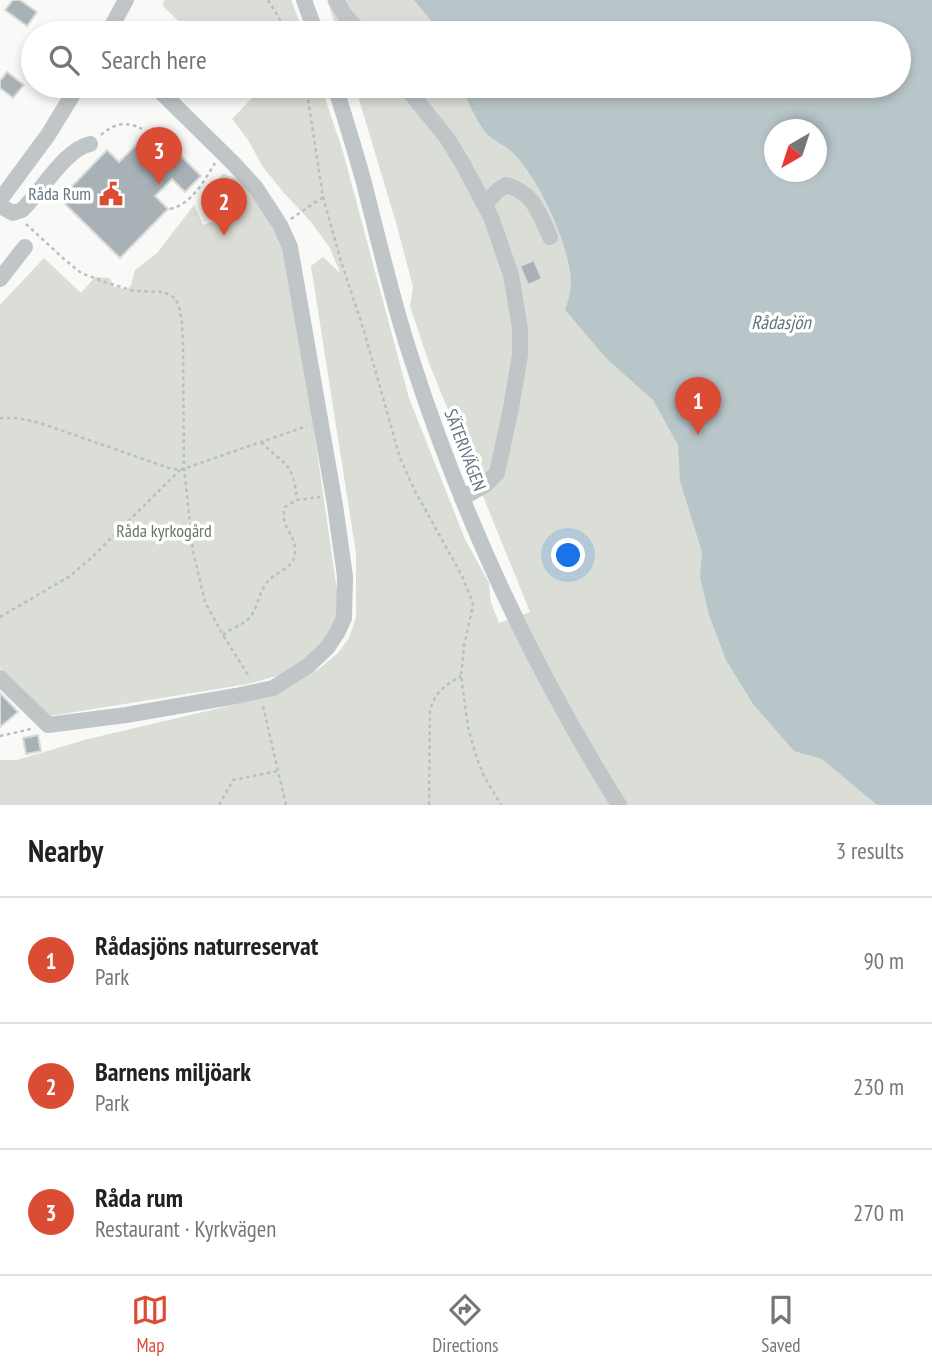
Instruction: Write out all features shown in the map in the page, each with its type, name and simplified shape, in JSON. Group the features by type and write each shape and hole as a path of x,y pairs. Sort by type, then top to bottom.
{"street":[{"path":"115,21 126,0"},
{"path":"303,0 311,21"},
{"path":"336,0 350,21"},
{"path":"0,200 48,135 71,98"},
{"path":"0,678 48,725 126,715 259,692 273,688 308,666 327,648 344,618 345,576 290,247 281,226 257,188 167,98"},
{"name":"SÄTERIVÄGEN","path":"339,98 410,355 440,443 495,575 590,759 619,805"},
{"path":"415,98 447,138 491,217 511,275 520,328 520,355 497,473 485,485 463,498"},
{"path":"6,210 17,213 75,150 90,144"},
{"path":"485,205 498,190 506,186 517,188 528,196 536,207 550,237"},
{"path":"0,279 25,247"}],"path":[{"path":"268,0 281,21"},
{"path":"308,98 323,197 400,458 462,576 472,601 461,676 468,727 483,774 501,805"},
{"path":"90,144 117,124 135,125 142,129"},
{"path":"170,209 187,201 200,188 220,150"},
{"path":"281,226 323,197"},
{"path":"6,210 81,273 134,290 164,292 175,299 179,306 182,323 182,469 193,551 205,602 259,692 286,805"},
{"path":"0,418 17,418 40,423 169,468 182,469 320,422"},
{"path":"261,442 288,464 294,477 298,500"},
{"path":"0,617 70,576 182,469"},
{"path":"223,635 248,619 267,581 289,567 294,558 295,549 282,516 285,507 298,500 333,495"},
{"path":"429,805 432,701 436,694 461,676"},
{"path":"0,737 48,725"},
{"path":"219,805 233,780 278,771"}],"green space":[{"path":"164,0 291,0 299,21 178,21 163,6"},
{"path":"327,0 932,0 932,805 0,805 0,760 17,760 88,739 237,704 291,685 320,668 338,653 349,638 356,617 356,553 311,266 323,257 340,273 330,248 263,167 232,119 252,98 325,98 343,152 409,398 465,539 489,583 491,603 499,623 530,612 429,363 410,306 413,287 359,98 911,98 911,21 334,21"},
{"name":"Råda kyrkogård","path":"223,174 241,180 264,212 281,245 292,278 340,611 324,647 295,671 248,684 44,717 0,668 0,305 44,258 81,293 95,277 110,278 113,286 127,290 135,270 157,253 194,205 203,225 215,221 216,204 206,191"}],"water":[{"name":"Rådasjön","path":"414,0 932,0 932,805 877,805 822,759 794,751 753,704 726,660 709,615 700,577 702,552 680,481 678,445 653,400 607,359 565,310 571,286 570,268 551,213 522,163 482,128 466,98 911,98 911,21 431,21"}],"building":[{"path":"13,0 20,0 37,12 31,21 21,22 5,10"},
{"path":"7,72 21,83 21,89 13,98 0,88 0,81"},
{"name":"Råda Rum","path":"153,128 201,176 185,192 172,179 155,196 168,209 120,258 60,199 107,150 119,162"},
{"path":"534,260 542,279 528,285 520,266"},
{"path":"0,693 18,712 0,727"},
{"path":"38,735 41,751 26,754 23,738"}],"place":[{"name":"Råda rum","path":"159,185"},
{"name":"Råda Rum","path":"111,194"},
{"name":"Barnens miljöark","path":"224,236"},
{"name":"Rådasjöns naturreservat","path":"698,435"}]}
